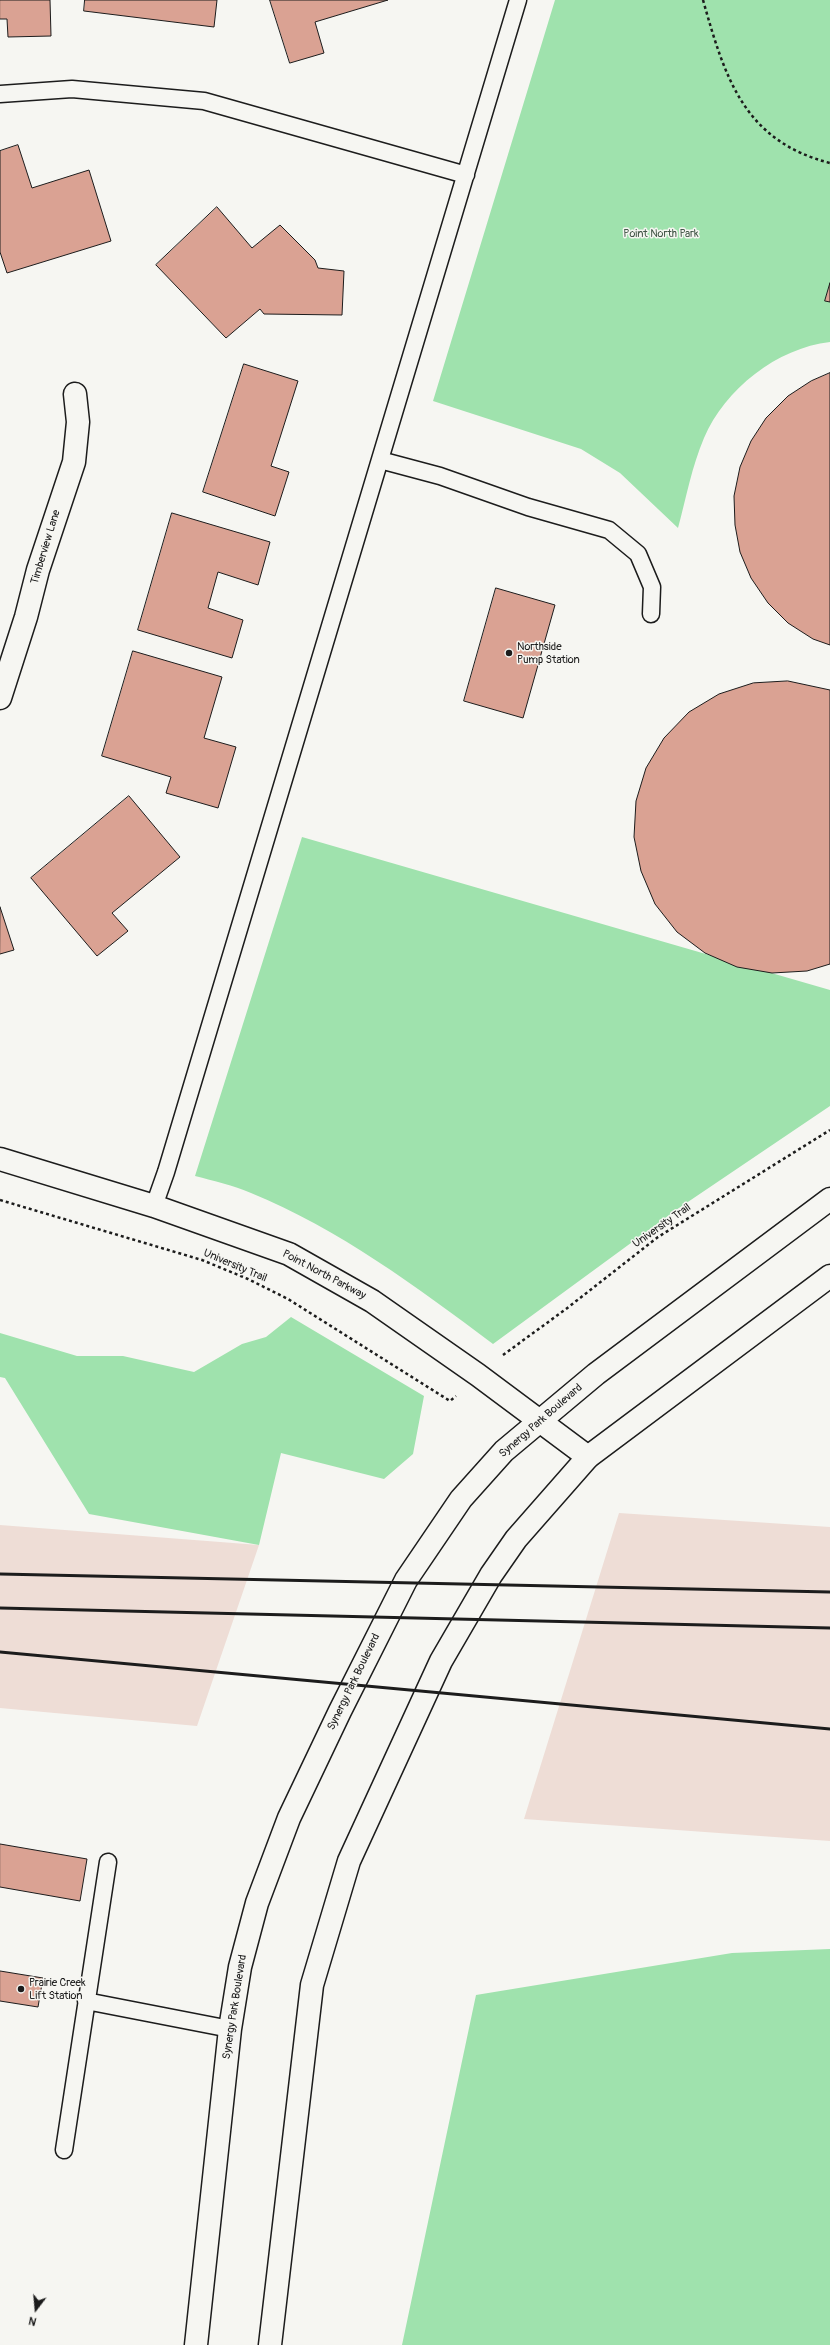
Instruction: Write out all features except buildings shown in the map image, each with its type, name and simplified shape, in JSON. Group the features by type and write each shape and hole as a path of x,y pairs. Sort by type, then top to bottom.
{"street":[{"name":"Timberview Lane","path":"0,698 26,617 38,570 74,462 78,422 74,394"},
{"name":"Point North Parkway","path":"0,1159 154,1206 289,1254 372,1301 588,1457"},
{"name":"Synergy Park Boulevard","path":"196,2345 230,2028 240,1966 257,1903 289,1818 389,1611 422,1553 461,1499 504,1451 596,1374 830,1199"},
{"path":"270,2345 312,1985 349,1861 441,1660 491,1575 516,1539 588,1457 830,1276"}],"lane":[{"path":"154,1206 166,1172 518,0"},
{"path":"0,94 72,89 204,101 466,175"},
{"path":"380,460 440,476 528,507 609,530 638,554 652,587 651,614"},
{"path":"64,2150 108,1862"},
{"path":"86,2001 230,2028"}],"path":[{"path":"703,0 712,31 731,83 749,113 763,129 788,148 811,158 830,163"},
{"name":"University Trail","path":"512,1348 566,1309 658,1237 830,1130"},
{"name":"University Trail","path":"0,1200 202,1260 248,1279 288,1299 442,1396"}],"shaded area":[{"path":"619,1513 830,1527 830,1841 524,1819"},
{"path":"0,1525 259,1545 197,1726 0,1708"}],"green space":[{"name":"Point North Park","path":"555,0 830,0 830,342 810,346 772,362 755,374 725,403 713,420 704,438 693,471 678,528 620,473 581,449 433,401"},
{"path":"302,837 830,990 830,1106 676,1210 493,1344 436,1301 376,1261 315,1224 284,1207 244,1190 195,1176"},
{"path":"291,1317 424,1396 413,1454 384,1479 281,1453 259,1545 89,1514 5,1378 0,1377 0,1333 77,1356 123,1356 194,1372 242,1344 266,1337"},
{"path":"830,1949 830,2345 402,2345 476,1995 732,1953"}],"railway":[{"path":"0,1574 830,1592"},
{"path":"0,1608 830,1628"},
{"path":"0,1652 830,1729"}],"place":[{"name":"Northside Pump Station","path":"509,653"},
{"name":"Prairie Creek Lift Station","path":"21,1989"}]}
